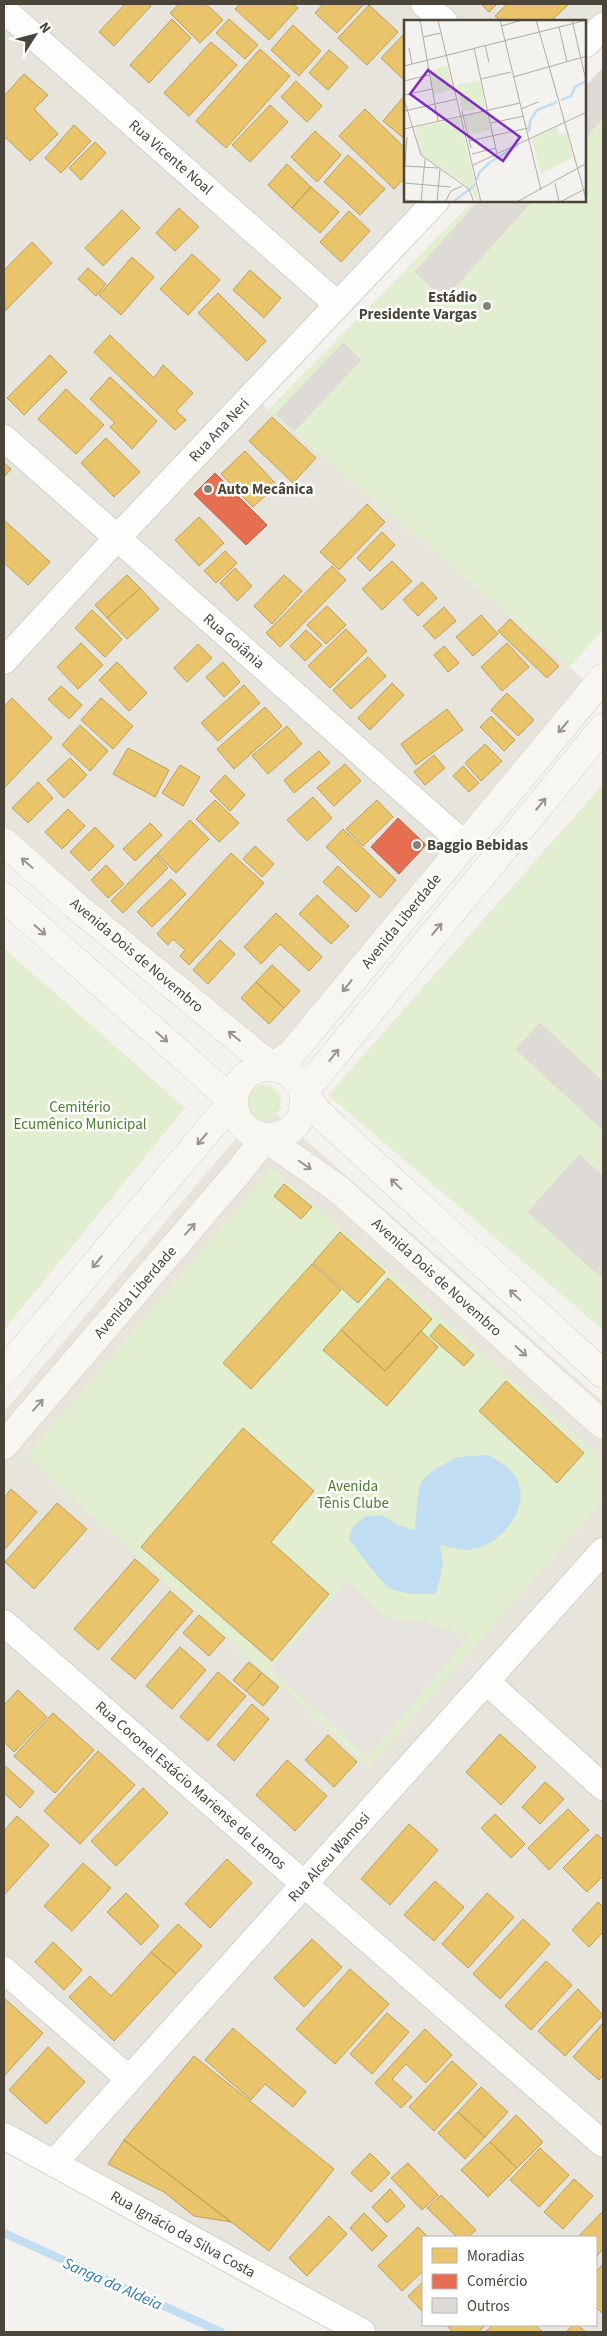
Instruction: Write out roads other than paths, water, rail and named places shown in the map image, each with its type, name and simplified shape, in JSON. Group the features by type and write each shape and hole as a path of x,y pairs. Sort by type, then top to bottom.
{"street":[{"path":"424,4 443,20"},
{"name":"Rua Vicente Noal","path":"4,10 338,305"},
{"path":"587,43 603,26"},
{"name":"Rua Ana Neri","path":"4,662 116,538 435,202"},
{"name":"Rua Goiânia","path":"4,438 464,844"},
{"name":"Avenida Liberdade","path":"272,1067 292,1053 603,678"},
{"path":"4,898 233,1101 236,1114 242,1125 253,1133 265,1138 282,1135 296,1125 304,1110 303,1093 603,728"},
{"name":"Avenida Dois de Novembro","path":"4,842 76,906 272,1067"},
{"path":"4,1372 233,1101 237,1087 245,1076 258,1068 272,1067 291,1075 321,1115 603,1374"},
{"name":"Avenida Liberdade","path":"4,1445 240,1170 265,1138"},
{"name":"Avenida Dois de Novembro","path":"265,1138 337,1188 603,1425"},
{"name":"Rua Alceu Wamosi","path":"54,2163 603,1551"},
{"name":"Rua Coronel Estácio Mariense de Lemos","path":"4,1623 603,2144"},
{"path":"486,1681 603,1787"},
{"path":"4,1970 129,2079"},
{"name":"Rua Ignácio da Silva Costa","path":"4,2136 362,2332"}],"water":[{"path":"488,1455 508,1468 517,1479 520,1503 516,1515 509,1526 490,1543 478,1548 463,1550 440,1545 443,1565 436,1594 408,1593 392,1589 369,1566 349,1538 352,1528 366,1516 381,1515 398,1525 415,1530 418,1493 422,1480 435,1469 457,1457"}],"waterway":[{"name":"Sanga da Aldeia","path":"4,2233 221,2332"}],"place":[{"name":"Estádio Presidente Vargas","path":"487,306"},
{"name":"Auto Mecânica","path":"208,489"},
{"name":"Baggio Bebidas","path":"417,845"}],"park label":[{"name":"Cemitério Ecumênico Municipal","path":"80,1116"},
{"name":"Avenida Tênis Clube","path":"353,1494"}]}
